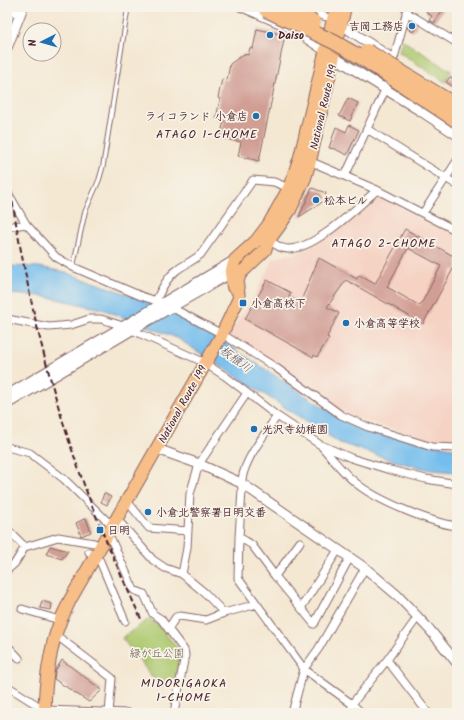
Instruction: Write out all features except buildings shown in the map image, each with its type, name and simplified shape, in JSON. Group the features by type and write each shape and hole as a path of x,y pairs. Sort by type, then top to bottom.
{"highway":[{"path":"284,7 336,33 457,121"},
{"name":"National Route 199","path":"336,7 337,22"},
{"name":"National Route 199","path":"234,281 280,225 290,210 305,178 305,159 337,22 345,7"},
{"path":"266,10 334,42 365,54 457,106"},
{"path":"365,54 457,115"},
{"path":"365,54 457,128"},
{"name":"National Route 199","path":"112,521 127,501 157,449 218,335 234,300 235,260 264,232 278,210 305,159"},
{"name":"National Route 199","path":"42,710 40,674 45,649 56,619 93,551 112,521 204,361"},
{"name":"National Route 199","path":"42,710 56,635 70,600 93,551"}],"street":[{"path":"240,7 291,29 386,88 457,135"},
{"path":"300,7 337,22 457,102"},
{"path":"7,9 21,11 7,48"},
{"path":"345,176 386,88 407,9 457,43"},
{"path":"302,36 310,12"},
{"path":"367,129 457,185"},
{"path":"305,159 377,190 457,231"},
{"path":"423,213 457,161"},
{"path":"164,305 169,277 176,270 193,261 201,254 253,180 274,182 289,188"},
{"path":"269,240 277,246 288,249 308,244 328,231 377,190"},
{"path":"7,191 26,224 56,257 73,267 164,305 275,367 340,415 368,427 432,447 457,448"},
{"path":"7,227 26,224"},
{"path":"7,404 164,305 218,277 235,260"},
{"path":"218,277 222,271 234,281"},
{"path":"218,277 228,281 234,281"},
{"path":"7,319 50,327 71,325 89,319 102,319 131,326 204,361 277,416 319,444 351,458 390,470 426,479 457,484"},
{"path":"7,395 131,326"},
{"path":"182,574 187,548 190,494 199,464 247,393"},
{"path":"277,416 247,462 241,483 242,490 238,578 304,669 362,713"},
{"path":"319,444 355,482 364,489 395,506 446,524 457,526"},
{"path":"7,447 30,454 64,479 112,521 153,560 165,568 182,574 205,593 224,613"},
{"path":"157,449 199,464 241,483 365,568 397,595 417,618 430,630 457,663"},
{"path":"127,501 149,528 188,531"},
{"path":"7,529 25,547"},
{"path":"7,570 16,563 25,547 58,537 93,551 100,562 125,621"},
{"path":"239,537 252,546 314,624 350,558"},
{"path":"111,539 134,590 144,594 153,614 161,619 184,650 185,654 174,713"},
{"path":"275,576 300,542"},
{"path":"300,608 338,550"},
{"path":"292,713 304,669 319,648 365,568"},
{"path":"169,630 176,617 180,616 206,620 224,613 257,604"},
{"path":"22,609 56,619"},
{"path":"351,713 352,704 387,660 417,618"},
{"path":"56,635 112,678 108,712"},
{"path":"7,645 19,658"},
{"path":"387,660 428,713"},
{"path":"7,686 42,710 128,713"}],"lane":[{"path":"73,267 85,212 99,180 103,166 128,7"}],"shaded area":[{"name":"小倉高等学校","path":"379,195 457,235 457,445 441,443 365,421 343,412 228,335 254,297 274,258 295,253 316,243 340,228"}],"green space":[{"path":"402,40 451,71 445,82 399,52"},
{"name":"緑が丘公園","path":"149,619 157,624 180,651 174,685 160,687 122,638"}],"water":[{"name":"板櫃川","path":"7,266 39,267 64,272 147,301 199,326 320,405 346,421 369,432 457,449 457,472 431,470 395,461 340,443 177,338 102,309 43,296 7,294"}],"railway":[{"path":"7,166 28,284 56,400 95,513 142,621"}],"place":[{"name":"吉岡工務店","path":"412,26"},
{"name":"Daiso","path":"270,35"},
{"name":"ライコランド 小倉店","path":"256,116"},
{"name":"松本ビル","path":"316,200"},
{"name":"小倉高校下","path":"243,303"},
{"name":"小倉高等学校","path":"346,323"},
{"name":"光沢寺幼稚園","path":"254,429"},
{"name":"小倉北警察署日明交番","path":"148,512"},
{"name":"日明","path":"100,530"}],"district":[{"name":"ATAGO 1-CHOME","path":"207,134"},
{"name":"ATAGO 2-CHOME","path":"384,243"},
{"name":"MIDORIGAOKA 1-CHOME","path":"184,690"}]}
